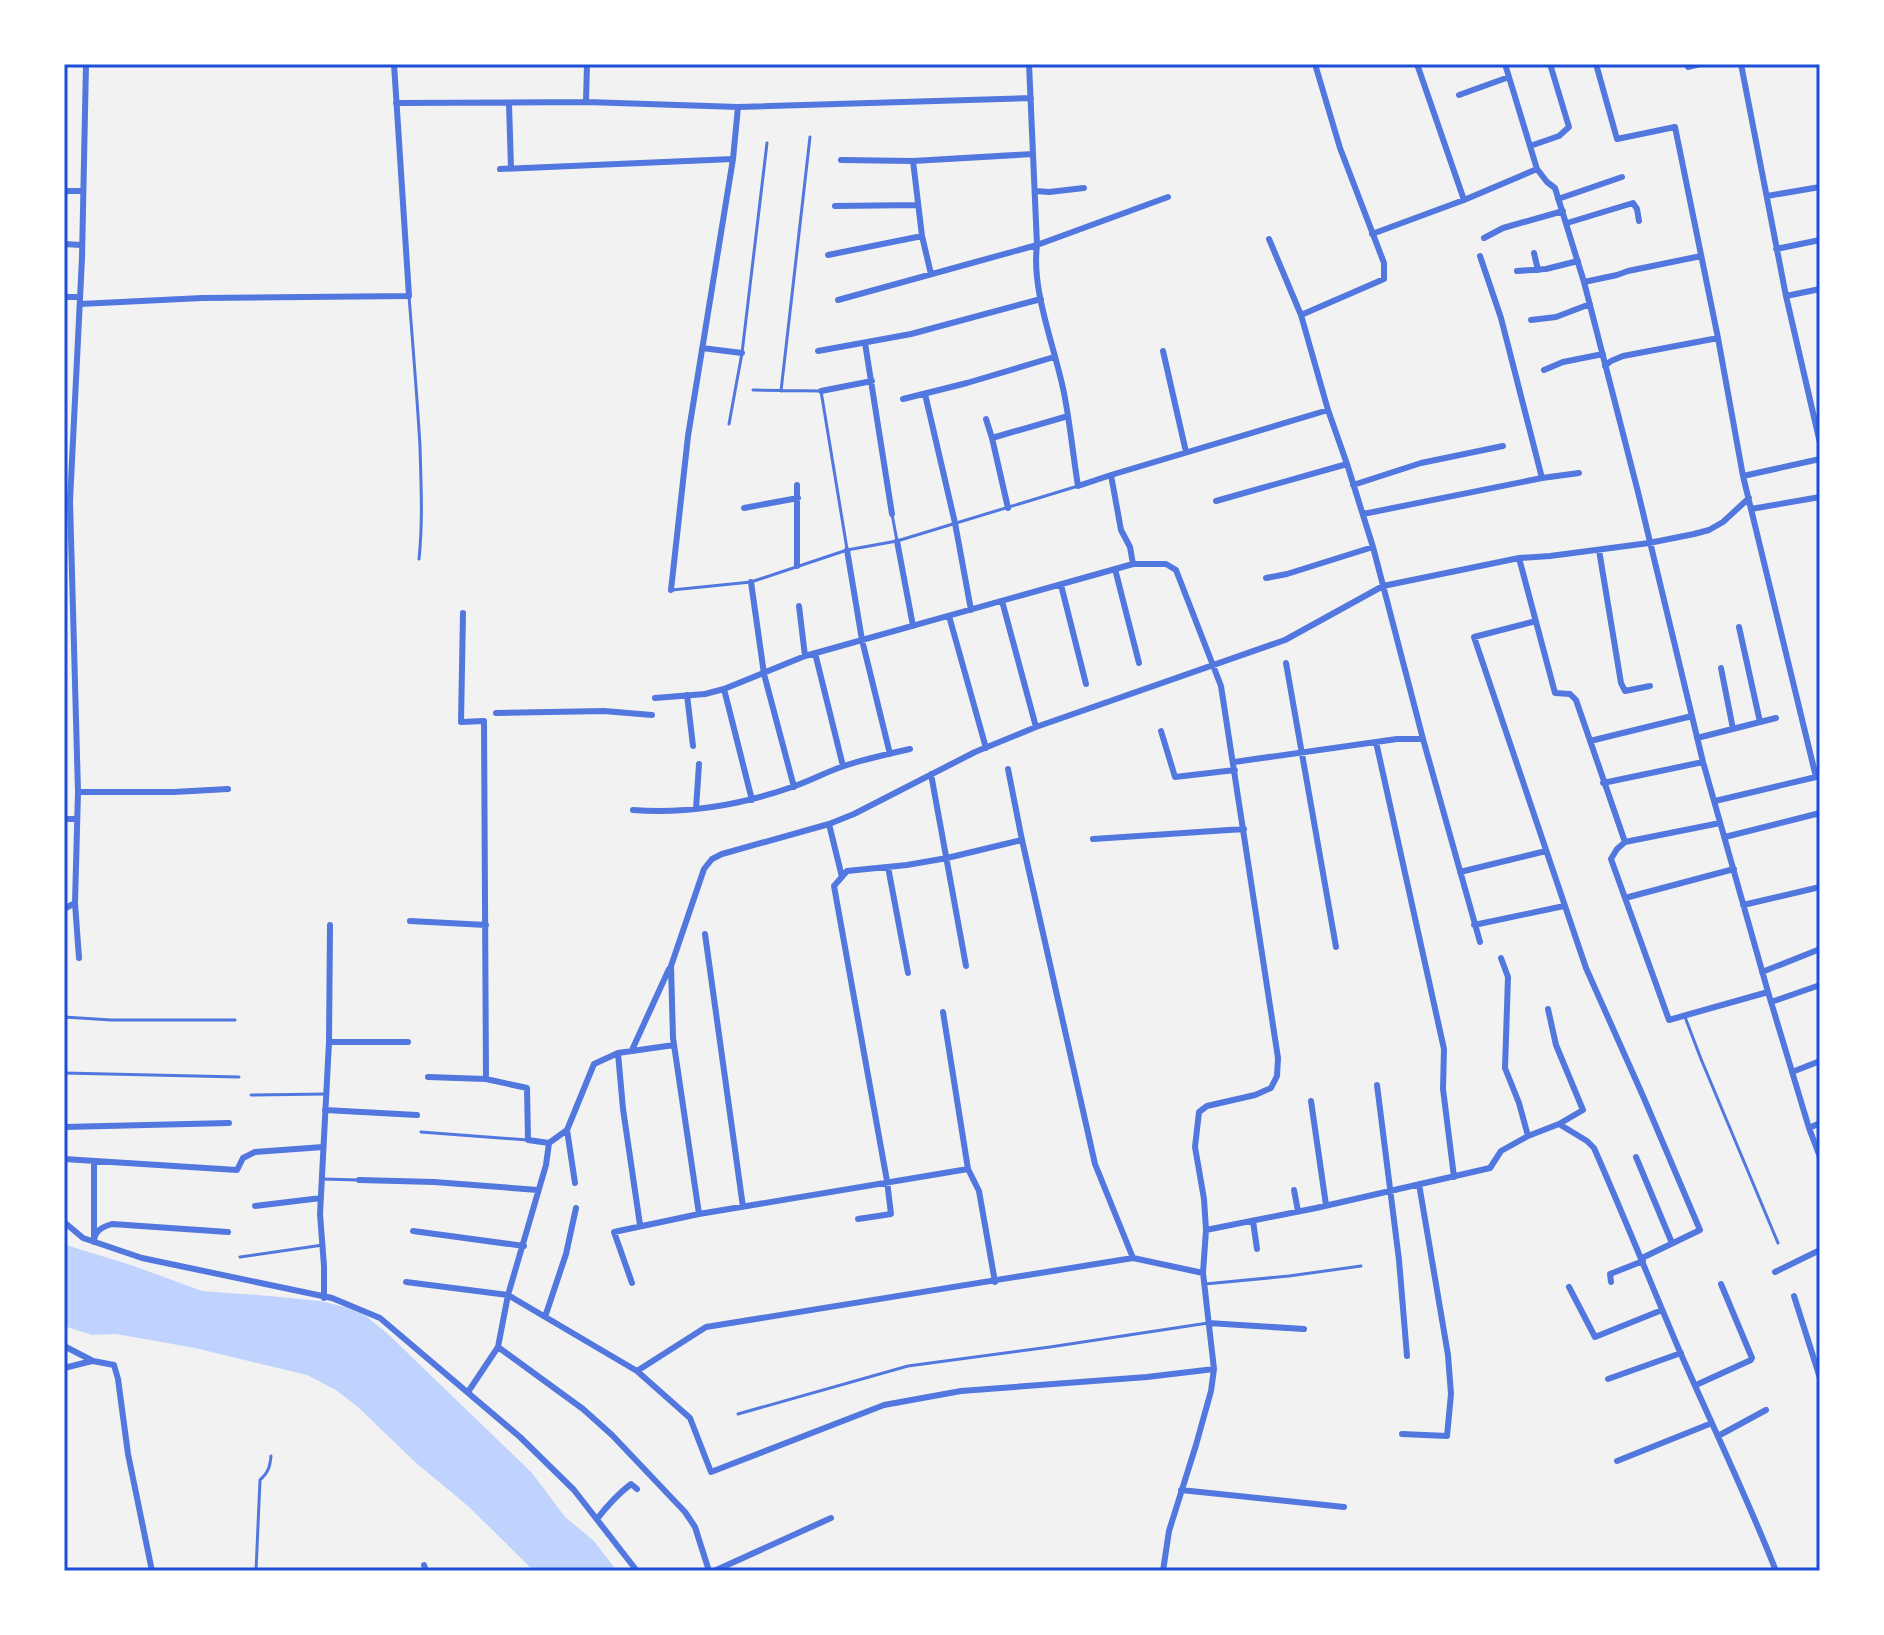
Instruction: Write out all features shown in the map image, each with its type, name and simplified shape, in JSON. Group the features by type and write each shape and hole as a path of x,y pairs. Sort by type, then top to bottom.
{"street":[{"path":"79,958 75,903 78,792 74,614 68,475 79,301 86,64"},
{"path":"64,297 79,301 409,296 394,64"},
{"path":"586,102 587,64"},
{"path":"1029,64 1036,256 1041,299 1061,379 1078,486 1328,410"},
{"path":"1301,315 1384,279 1384,263 1340,148 1315,64"},
{"path":"1417,64 1464,200"},
{"path":"1505,64 1537,169 1555,188 1578,261 1703,762 1762,972 1820,1157"},
{"path":"1530,146 1559,136 1569,127 1550,64"},
{"path":"1596,64 1617,139 1675,127 1743,476 1816,777 1715,801"},
{"path":"1688,65 1700,64"},
{"path":"1741,64 1776,249 1820,443"},
{"path":"1459,95 1509,77"},
{"path":"396,103 586,102 738,107 1031,98"},
{"path":"509,104 511,168"},
{"path":"671,590 688,436 733,159 738,107"},
{"path":"841,160 913,161 1033,154"},
{"path":"500,169 733,159"},
{"path":"913,161 922,236 931,274"},
{"path":"1372,234 1537,169"},
{"path":"1558,199 1622,177"},
{"path":"1767,196 1820,187"},
{"path":"1035,191 1084,188"},
{"path":"64,191 83,191"},
{"path":"838,300 1037,245 1168,197"},
{"path":"1567,223 1633,203 1639,221"},
{"path":"835,206 918,205"},
{"path":"1484,238 1518,223 1563,211"},
{"path":"828,255 922,236"},
{"path":"1269,239 1301,315 1373,547 1480,942"},
{"path":"1776,249 1820,240"},
{"path":"64,244 81,245"},
{"path":"1534,253 1538,270"},
{"path":"1480,256 1501,318 1542,478"},
{"path":"1584,282 1701,256"},
{"path":"1517,271 1538,270 1578,261"},
{"path":"1786,296 1820,289"},
{"path":"818,351 911,334 1041,299"},
{"path":"1531,320 1556,317 1590,304"},
{"path":"1605,366 1623,356 1718,338"},
{"path":"865,343 892,514"},
{"path":"702,348 742,353"},
{"path":"1163,351 1186,452"},
{"path":"1544,370 1563,362 1603,354"},
{"path":"903,399 1054,357"},
{"path":"821,391 872,381"},
{"path":"925,394 955,523 971,610"},
{"path":"64,403 74,404"},
{"path":"992,438 1068,416"},
{"path":"986,419 1008,508"},
{"path":"1353,485 1421,463 1503,446"},
{"path":"1743,476 1820,459"},
{"path":"1216,501 1347,464"},
{"path":"1363,514 1579,473"},
{"path":"1111,475 1121,530 1130,547 1133,564"},
{"path":"797,485 797,566"},
{"path":"1751,509 1820,497"},
{"path":"744,508 798,498"},
{"path":"632,1050 671,966 704,869 712,859 722,854 829,824 967,755 1036,727 1299,634 1383,586 1519,558 1649,543 1709,530 1723,522 1749,498"},
{"path":"897,541 913,626"},
{"path":"1266,578 1373,547"},
{"path":"847,550 862,640 890,754"},
{"path":"1599,550 1621,683 1625,691 1650,686"},
{"path":"1519,558 1555,693 1570,694 1576,700 1625,842"},
{"path":"655,698 705,694 724,689 805,656 1133,564 1166,564 1176,570 1221,686 1278,1058 1277,1076 1271,1088 1255,1095 1207,1106 1199,1112 1195,1147 1204,1199 1206,1230 1203,1273 1214,1369 1211,1391 1169,1531 1163,1571"},
{"path":"1115,569 1139,663"},
{"path":"751,582 764,674 794,787"},
{"path":"1061,585 1086,684"},
{"path":"1002,601 1036,727"},
{"path":"799,606 805,656"},
{"path":"463,613 461,722 484,721 486,1079"},
{"path":"64,615 74,614"},
{"path":"949,616 986,748"},
{"path":"1536,621 1474,637 1586,968 1700,1230 1610,1274 1611,1282"},
{"path":"1739,627 1760,722"},
{"path":"815,653 843,766"},
{"path":"1286,663 1336,947"},
{"path":"1721,668 1733,729"},
{"path":"64,684 75,684"},
{"path":"724,689 752,800"},
{"path":"687,695 693,746"},
{"path":"496,713 604,711 652,715"},
{"path":"1590,741 1692,716"},
{"path":"1697,738 1776,718"},
{"path":"1161,731 1175,777 1235,770"},
{"path":"1234,762 1397,739 1423,739"},
{"path":"1376,742 1444,1049 1443,1089 1454,1177"},
{"path":"633,810 696,809 752,800 794,787 843,766 910,749"},
{"path":"1603,783 1703,762"},
{"path":"696,809 699,764"},
{"path":"1008,769 1095,1164 1133,1258"},
{"path":"931,774 966,966"},
{"path":"78,792 228,789"},
{"path":"1725,837 1820,813"},
{"path":"64,819 77,819"},
{"path":"1720,823 1625,842 1611,859 1669,1020 1768,992"},
{"path":"829,824 842,877"},
{"path":"1093,839 1244,829"},
{"path":"858,1219 891,1214 834,886 847,871 947,858 1022,840"},
{"path":"1460,872 1546,851"},
{"path":"888,867 908,973"},
{"path":"1625,898 1734,869"},
{"path":"1743,905 1820,887"},
{"path":"64,909 75,903"},
{"path":"1474,925 1564,906"},
{"path":"410,921 486,925"},
{"path":"324,1298 320,1214 329,1042 330,925"},
{"path":"705,934 743,1207"},
{"path":"1762,972 1820,949"},
{"path":"1501,958 1508,977 1505,1068 1528,1136"},
{"path":"671,966 674,1045 699,1214"},
{"path":"1771,1002 1820,985"},
{"path":"1206,1230 1490,1168 1501,1151 1583,1110 1556,1045 1548,1009"},
{"path":"943,1012 968,1169 979,1191 995,1282"},
{"path":"329,1042 408,1042"},
{"path":"575,1183 567,1130 594,1064 618,1053 674,1045"},
{"path":"618,1053 640,1225"},
{"path":"1792,1072 1820,1061"},
{"path":"428,1077 486,1079 527,1088 528,1140 549,1143 567,1130"},
{"path":"1377,1085 1407,1356"},
{"path":"1311,1101 1326,1205"},
{"path":"325,1110 417,1115"},
{"path":"64,1127 229,1123"},
{"path":"1809,1128 1820,1123"},
{"path":"1559,1124 1594,1148 1776,1571"},
{"path":"468,1392 498,1347 508,1295 546,1165 549,1143"},
{"path":"64,1159 237,1170 243,1158 255,1152 323,1147"},
{"path":"1636,1157 1672,1243"},
{"path":"94,1161 94,1239"},
{"path":"632,1283 614,1232 699,1214 968,1169"},
{"path":"359,1180 538,1190"},
{"path":"1402,1434 1447,1436 1451,1394 1448,1355 1419,1184"},
{"path":"1294,1190 1298,1211"},
{"path":"255,1206 321,1198"},
{"path":"545,1317 566,1254 576,1208"},
{"path":"1253,1221 1257,1249"},
{"path":"64,1222 83,1238 94,1239 142,1258 332,1298 380,1318 520,1437 574,1490 637,1571"},
{"path":"94,1239 101,1227 112,1224 228,1232"},
{"path":"413,1231 524,1246"},
{"path":"1775,1272 1820,1250"},
{"path":"637,1371 706,1327 1133,1258 1203,1273"},
{"path":"406,1282 508,1295 637,1371 690,1418 711,1472 884,1405 961,1391 1214,1369"},
{"path":"1696,1385 1752,1358 1721,1284"},
{"path":"1569,1287 1595,1337 1662,1310"},
{"path":"1794,1296 1820,1378"},
{"path":"1208,1323 1304,1329"},
{"path":"64,1346 93,1361 114,1365 152,1571"},
{"path":"498,1347 583,1409 612,1435 685,1512 695,1527 712,1571 831,1518"},
{"path":"1608,1379 1681,1353"},
{"path":"64,1368 93,1361"},
{"path":"1718,1436 1766,1410"},
{"path":"1617,1461 1712,1423"},
{"path":"597,1519 627,1487 631,1484 637,1489"},
{"path":"1181,1490 1344,1507"}],"lane":[{"path":"781,391 810,137"},
{"path":"729,424 742,353 767,143"},
{"path":"409,296 416,366 423,525 419,559"},
{"path":"753,390 821,391 847,550"},
{"path":"671,590 751,582 847,550 897,541 1078,486"},
{"path":"892,514 897,541"},
{"path":"1685,1015 1778,1243"},
{"path":"64,1017 235,1020"},
{"path":"64,1073 239,1077"},
{"path":"251,1095 326,1094"},
{"path":"421,1132 528,1140"},
{"path":"322,1179 359,1180"},
{"path":"240,1257 323,1245"},
{"path":"1205,1284 1361,1266"},
{"path":"738,1414 908,1366 1208,1323"},
{"path":"256,1571 260,1480 270,1466 271,1456"}],"water":[{"path":"64,1242 202,1291 320,1301 366,1316 532,1473 565,1517 593,1540 617,1571 534,1571 468,1506 415,1462 358,1407 336,1390 307,1375 195,1348 116,1334 92,1335 64,1326"}]}
